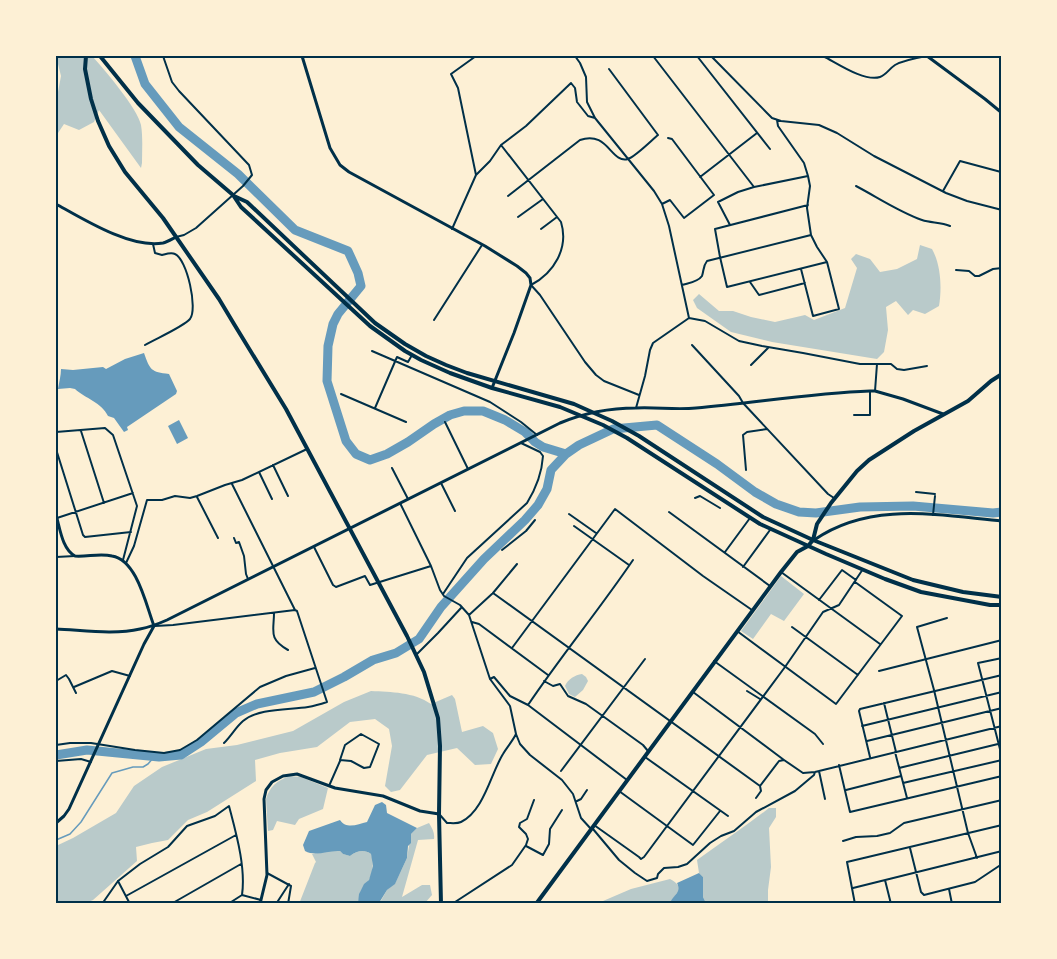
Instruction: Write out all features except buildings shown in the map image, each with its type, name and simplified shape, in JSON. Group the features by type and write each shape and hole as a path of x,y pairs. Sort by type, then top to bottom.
{"main road":[{"path":"86,56 85,69 91,99 109,146 125,171 164,218 219,299 286,409 407,636 430,688 438,718 440,746 441,903"},
{"path":"100,56 138,103 198,165 233,195 247,202 375,323 405,344 446,365 546,395 612,421 639,436 763,517 813,540 913,580 963,592 1002,597"},
{"path":"233,195 241,207 370,326 412,355 450,373 492,388 560,407 603,425 627,438 759,524 920,594 1002,605"},
{"path":"536,903 770,586 798,552 813,540 818,524 834,498 857,471 870,459 914,431 968,401 1002,374"}],"street":[{"path":"56,204 126,238 142,243 162,243 196,228 243,186 252,175 249,165 172,82 163,56"},
{"path":"302,56 330,148 340,165 482,245 526,273 531,285 596,375 604,381 639,395"},
{"path":"476,56 451,74 458,88 476,174"},
{"path":"575,56 586,77 586,102 595,118 662,204 689,318"},
{"path":"653,56 754,188"},
{"path":"697,56 770,149"},
{"path":"711,56 766,113 777,120 819,125 943,191 966,201 1002,210"},
{"path":"823,56 868,78 885,75 894,66 904,61 927,56 1002,113"},
{"path":"507,196 586,137 601,141 614,154 622,159 628,159 658,135 609,69"},
{"path":"452,229 476,174 490,161 501,145 571,83 577,102 588,116 595,118"},
{"path":"777,120 778,126 804,163 810,186 808,205 811,235 827,262 839,309 813,316 801,269"},
{"path":"700,177 757,133"},
{"path":"662,204 670,200 684,218 714,195 672,139 668,138"},
{"path":"492,388 531,285 554,265 563,241 561,222 501,145"},
{"path":"943,191 960,161 1001,172"},
{"path":"730,225 718,202 738,192 808,176"},
{"path":"856,186 913,217 950,226"},
{"path":"518,217 543,199"},
{"path":"808,205 715,229 727,287 827,262"},
{"path":"541,229 557,217"},
{"path":"682,285 698,279 703,274 703,266 707,261 811,235"},
{"path":"145,345 178,327 192,314 191,287 180,258 174,253 162,255 155,253 153,243"},
{"path":"434,320 482,245"},
{"path":"956,270 969,271 979,276 993,269 1002,268"},
{"path":"749,282 759,295 805,283"},
{"path":"636,408 653,343 689,318 705,321 739,341 769,348 860,364 891,364 897,369 904,370 927,366"},
{"path":"692,345 739,396 743,404 834,498"},
{"path":"751,365 769,348"},
{"path":"372,351 490,402 537,435"},
{"path":"375,408 397,357 408,362 412,355"},
{"path":"854,415 870,415 877,364"},
{"path":"56,629 117,632 154,626 560,423 600,410 636,408 670,410 873,391 943,414"},
{"path":"341,394 406,422"},
{"path":"445,422 468,470"},
{"path":"56,432 105,428 112,433 137,506 125,562"},
{"path":"746,470 744,435 747,432 767,429"},
{"path":"81,430 104,503"},
{"path":"444,595 467,558 513,518 532,495 543,458 542,453 522,442"},
{"path":"56,449 83,535 85,537 131,532"},
{"path":"125,562 134,546 147,500 197,496 232,484 307,449"},
{"path":"273,465 288,495"},
{"path":"392,468 408,499"},
{"path":"259,472 272,499"},
{"path":"441,483 455,511"},
{"path":"224,743 243,720 254,715 269,711 310,707 327,702 297,611 232,484"},
{"path":"916,492 935,495 933,513"},
{"path":"75,556 68,551 56,516 76,512 133,493"},
{"path":"197,496 218,538"},
{"path":"694,498 700,496 719,508 722,499"},
{"path":"400,503 440,590 469,615 490,679 510,706 520,744 530,755 562,780 573,794 581,818 619,860 635,873 647,880 657,878 667,866 678,867 687,864 710,843 734,831 756,812 802,786 817,771"},
{"path":"512,648 615,509 752,610"},
{"path":"669,512 770,586"},
{"path":"813,540 841,525 887,514 933,513 1002,521"},
{"path":"569,514 596,532"},
{"path":"724,553 750,518"},
{"path":"502,550 536,520"},
{"path":"574,526 629,566"},
{"path":"743,567 771,529"},
{"path":"234,538 236,543 239,542 244,556 248,579"},
{"path":"314,546 333,585 336,586 365,576 370,585 430,566"},
{"path":"56,557 109,555 125,562 133,571 154,626 69,809 56,823"},
{"path":"528,705 633,560"},
{"path":"469,615 493,593 517,564"},
{"path":"592,828 641,859 644,857 824,612 838,605 863,569"},
{"path":"736,631 836,704 902,616 843,570 819,600"},
{"path":"781,572 880,644"},
{"path":"493,593 760,786"},
{"path":"415,653 438,633 460,607"},
{"path":"154,626 295,610"},
{"path":"274,612 272,627 274,638 280,646 288,650"},
{"path":"947,618 917,627 968,833 977,858"},
{"path":"471,622 479,624 548,675"},
{"path":"792,627 858,675"},
{"path":"879,671 1002,640"},
{"path":"903,783 1002,758 978,663 1002,658"},
{"path":"561,771 645,659"},
{"path":"714,661 761,698 814,734 823,744"},
{"path":"56,746 70,743 99,744 164,753 180,750 197,740 260,687 286,676 315,668"},
{"path":"74,687 112,671 130,676"},
{"path":"56,681 66,675 76,693"},
{"path":"870,758 858,711 860,709 1002,675"},
{"path":"490,679 494,677 510,696 528,705 627,780"},
{"path":"544,681 553,686 560,684 567,696 586,704 648,751"},
{"path":"692,691 803,774 1002,726"},
{"path":"747,691 761,698"},
{"path":"862,726 1002,692"},
{"path":"884,703 907,798"},
{"path":"866,741 1002,708"},
{"path":"330,786 345,745 361,734 379,744 370,767 364,768 351,761 340,760"},
{"path":"242,895 260,902 267,873 264,799 266,790 283,776 297,774 330,786 383,796 420,811 439,814 447,823 460,823 472,813 488,788 502,755 512,744 516,734"},
{"path":"899,768 998,744"},
{"path":"645,756 728,816"},
{"path":"56,761 81,759 91,761"},
{"path":"756,798 761,790 760,786 779,761 784,760"},
{"path":"838,765 850,812 1002,776"},
{"path":"817,771 825,799"},
{"path":"845,790 901,776"},
{"path":"576,801 581,800 587,790"},
{"path":"619,791 693,844 720,811"},
{"path":"452,903 512,865 526,845 528,837 519,827 520,823 527,819 534,800"},
{"path":"843,841 890,833 904,823 1002,800"},
{"path":"102,903 118,881 168,847 187,826 215,816 229,806 244,884 242,895 228,903"},
{"path":"526,845 543,855 549,844 550,829 562,810"},
{"path":"855,903 847,862 1001,825 1002,830"},
{"path":"126,896 236,835"},
{"path":"910,848 921,892 924,895 980,880 1002,864"},
{"path":"853,888 1002,851"},
{"path":"171,903 241,864"},
{"path":"267,873 291,886 288,903"},
{"path":"884,879 891,903"},
{"path":"118,881 130,903"},
{"path":"276,903 289,884"},
{"path":"949,889 952,903"}],"shaded area":[{"path":"56,56 92,56 120,89 134,109 141,125 141,168 99,110 94,122 79,130 64,124 56,136 56,94 61,76"},
{"path":"920,245 932,249 937,262 940,284 939,306 925,314 913,310 908,315 896,301 886,307 888,330 884,352 877,359 772,342 731,332 697,308 693,300 699,294 719,311 733,311 775,322 805,315 814,320 845,308 857,268 851,259 856,254 870,259 880,272 897,269 917,259"},
{"path":"781,576 804,594 784,621 771,614 753,639 741,631"},
{"path":"582,674 588,681 575,697 569,694 565,686 572,678"},
{"path":"371,691 410,695 431,704 452,695 455,699 462,732 483,726 493,733 498,749 491,764 475,765 457,748 427,755 400,790 391,792 385,786 392,746 389,729 375,719 350,722 317,747 255,760 256,781 207,812 188,820 168,840 136,847 137,861 93,900 86,903 56,904 56,846 116,813 134,786 162,767 206,749 237,745 293,731 344,702"},
{"path":"289,776 301,777 328,788 323,809 299,819 295,825 277,821 273,830 268,831 266,799 275,784"},
{"path":"769,808 776,808 776,817 769,828 771,867 768,903 706,903 703,897 703,877 699,873 697,860"},
{"path":"429,823 434,839 418,840 402,897 422,885 430,885 432,895 425,903 379,904 387,890 395,883 407,858 411,834 417,828"},
{"path":"335,850 350,856 360,851 371,854 373,864 371,874 361,891 358,903 299,904 316,862 312,854"},
{"path":"670,879 679,888 670,903 596,904 631,889"}],"water":[{"path":"144,353 152,369 169,374 177,391 176,394 127,427 128,430 124,432 114,418 108,416 98,404 75,389 58,389 61,369 103,367 106,369 125,359"},
{"path":"179,420 188,438 177,444 168,426"},
{"path":"382,802 386,805 387,813 417,828 411,834 407,858 395,884 387,890 379,903 358,903 359,894 369,880 373,866 371,854 363,851 350,856 340,851 309,853 305,851 303,845 309,831 340,820 349,826 367,822 375,805"},
{"path":"699,873 703,877 703,897 706,903 670,903 678,892 677,883"}],"waterway":[{"path":"135,56 145,84 179,127 238,174 295,230 348,251 361,286 338,314 333,324 328,346 327,381 346,441 356,454 370,460 387,454 450,415 464,411 483,411 505,420 525,432 543,447 566,454"},
{"path":"56,755 87,750 159,757 181,755 201,742 236,713 257,704 314,692 373,660 396,653 419,639 441,607 484,559 538,505 547,489 551,470 566,454 579,445 613,429 657,425 755,492 776,504 799,512 816,513 860,507 913,506 1002,512"},
{"path":"56,840 70,834 81,822 112,773 133,767 143,767 154,757"}]}
